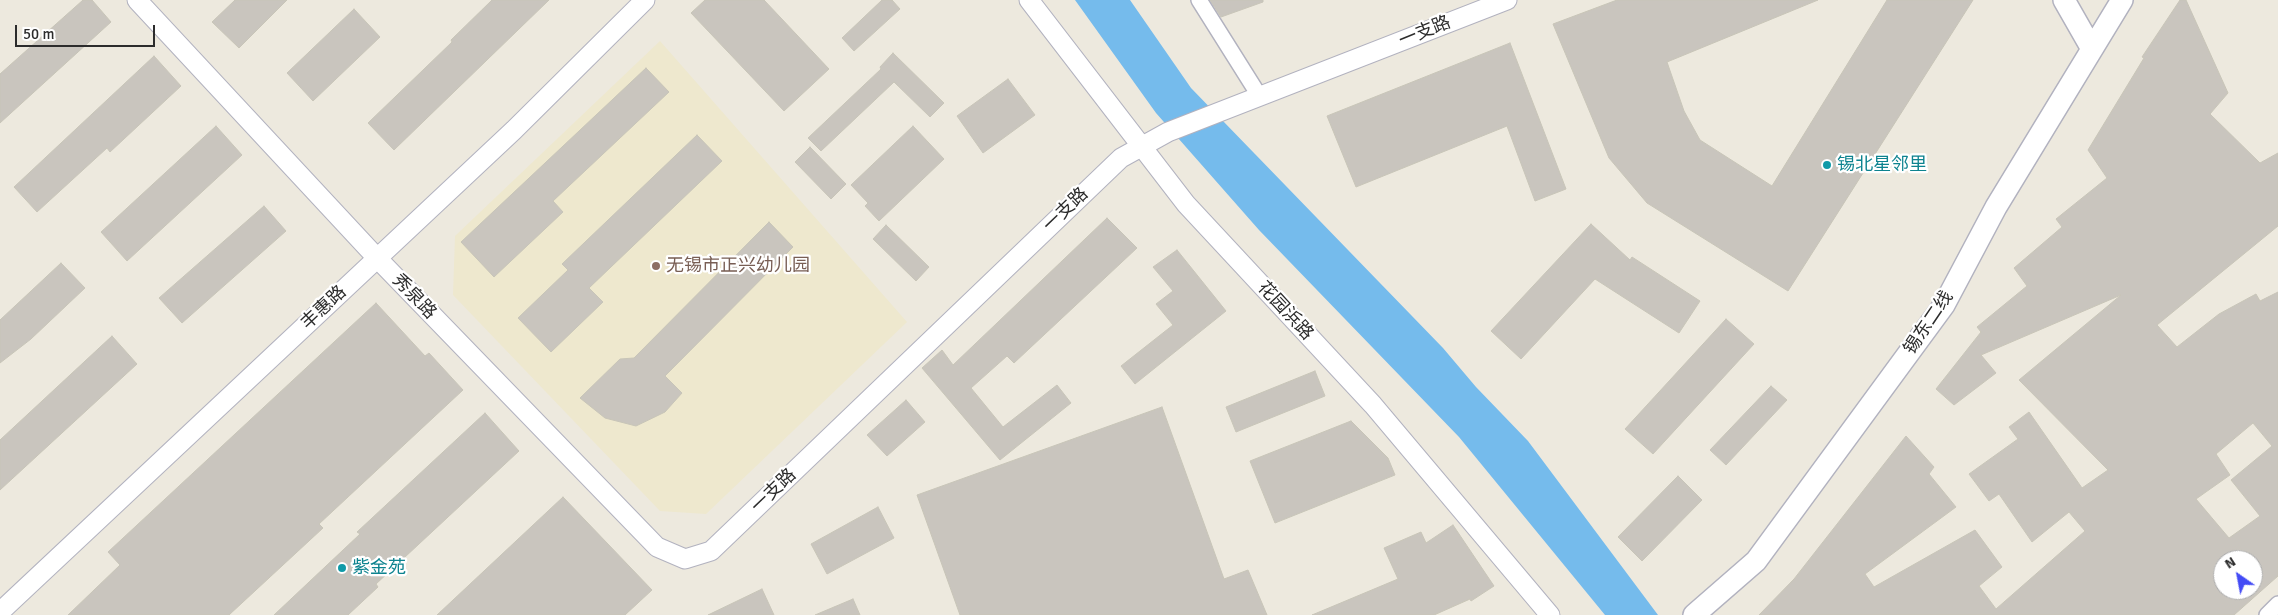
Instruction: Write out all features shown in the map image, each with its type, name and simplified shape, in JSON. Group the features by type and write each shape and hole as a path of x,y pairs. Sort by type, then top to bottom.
{"main road":[{"path":"2064,0 2092,49"},
{"name":"锡东二线","path":"1694,615 1756,561 1944,305 1996,207 2122,0"}],"street":[{"name":"秀泉路","path":"137,0 377,258 657,547 685,559 711,552"},
{"name":"丰惠路","path":"0,612 514,130 645,0"},
{"name":"花园浜路","path":"1029,0 1140,147 1186,204 1373,405 1550,615"},
{"path":"1199,0 1260,98"},
{"name":"一支路","path":"711,552 1120,158 1168,132 1260,98 1507,0"},
{"path":"2267,615 2278,604"}],"shaded area":[{"name":"无锡市正兴幼儿园","path":"660,41 907,322 706,514 660,511 453,295 455,236"}],"water":[{"path":"1075,0 1130,0 1191,88 1443,348 1476,387 1528,441 1658,615 1605,615 1459,437 1259,230 1156,113"}],"building":[{"path":"83,0 92,0 111,22 0,123 0,74"},
{"path":"235,0 287,0 239,48 212,22"},
{"path":"492,0 549,0 394,150 368,123 452,42 451,40"},
{"path":"705,0 764,0 829,69 784,111 691,13"},
{"path":"882,0 892,0 900,9 854,51 842,38"},
{"path":"1210,0 1263,0 1263,2 1221,17"},
{"path":"1617,0 1818,0 1667,62 1684,111 1700,140 1772,186 1887,0 1973,0 1788,291 1647,203 1609,158 1553,24"},
{"path":"2180,0 2186,0 2228,93 2210,114 2260,163 2278,153 2278,226 2157,325 2177,347 2219,314 2256,294 2260,301 2278,292 2278,576 2263,589 2263,550 2213,550 2213,600 2251,600 2234,615 1759,615 1794,579 1906,436 1934,467 1929,474 1956,507 1865,574 1874,587 1975,530 2002,567 1979,586 1996,609 2085,531 2069,512 2032,542 1999,494 1989,501 1969,474 2018,439 2009,427 2029,412 2082,488 2108,470 2019,380 2121,295 1981,355 1996,373 1954,405 1936,389 1981,332 1977,327 2027,286 2014,268 2062,227 2056,219 2107,178 2088,150 2144,58 2142,57","holes":["2253,423 2272,446 2231,480 2260,516 2229,538 2196,499 2230,475 2216,454"]},
{"path":"354,9 380,37 313,101 287,73"},
{"path":"1510,43 1566,189 1535,201 1507,126 1356,187 1327,116"},
{"path":"893,53 944,103 930,117 894,82 821,151 808,138 881,69 880,67"},
{"path":"154,56 181,86 110,152 107,148 37,212 14,187"},
{"path":"646,68 669,92 553,201 563,212 494,277 461,242"},
{"path":"1008,79 1035,115 983,153 957,116"},
{"path":"216,126 242,155 127,261 101,232"},
{"path":"913,126 944,159 879,221 865,206 868,203 851,185"},
{"name":"无锡市正兴幼儿园","path":"697,135 722,161 589,288 603,302 551,352 518,318 568,270 562,264"},
{"path":"810,147 846,184 831,199 795,162"},
{"path":"264,206 286,231 182,323 159,298"},
{"path":"1107,218 1137,248 1014,363 1007,356 971,388 1003,427 1057,385 1071,403 1000,460 922,368 942,350 953,365"},
{"path":"769,222 793,247 665,376 682,393 665,412 636,426 605,418 580,398 620,359 634,358"},
{"path":"1591,224 1630,260 1632,257 1700,301 1679,333 1595,279 1521,359 1491,331"},
{"path":"886,225 929,267 916,281 873,239"},
{"path":"1177,250 1226,311 1135,384 1121,366 1173,325 1156,304 1173,291 1153,267"},
{"path":"61,263 85,288 31,339 0,363 0,320"},
{"path":"376,303 425,356 429,353 463,390 319,524 323,528 229,615 68,615 120,565 108,552"},
{"path":"1726,319 1754,344 1653,454 1625,429"},
{"path":"112,336 137,364 0,490 0,440"},
{"path":"1315,371 1325,396 1236,432 1226,407"},
{"path":"1771,386 1787,400 1726,465 1710,450"},
{"path":"906,400 925,422 887,456 867,435"},
{"path":"1162,407 1224,579 1248,570 1267,615 960,615 917,495"},
{"path":"485,413 519,451 376,584 378,587 348,615 274,615 360,534 357,532"},
{"path":"1351,421 1388,458 1395,475 1275,523 1250,461"},
{"path":"1678,476 1702,500 1642,561 1618,537"},
{"path":"563,497 652,590 625,615 437,615"},
{"path":"878,507 894,538 827,574 811,544"},
{"path":"1453,525 1494,586 1471,601 1470,599 1434,615 1312,615 1398,579 1384,548 1421,532 1426,543"},
{"path":"762,589 774,615 708,615"},
{"path":"853,599 860,615 815,615"}],"place":[{"name":"锡北星邻里","path":"1827,165"},
{"name":"无锡市正兴幼儿园","path":"656,266"},
{"name":"紫金苑","path":"342,568"}]}
